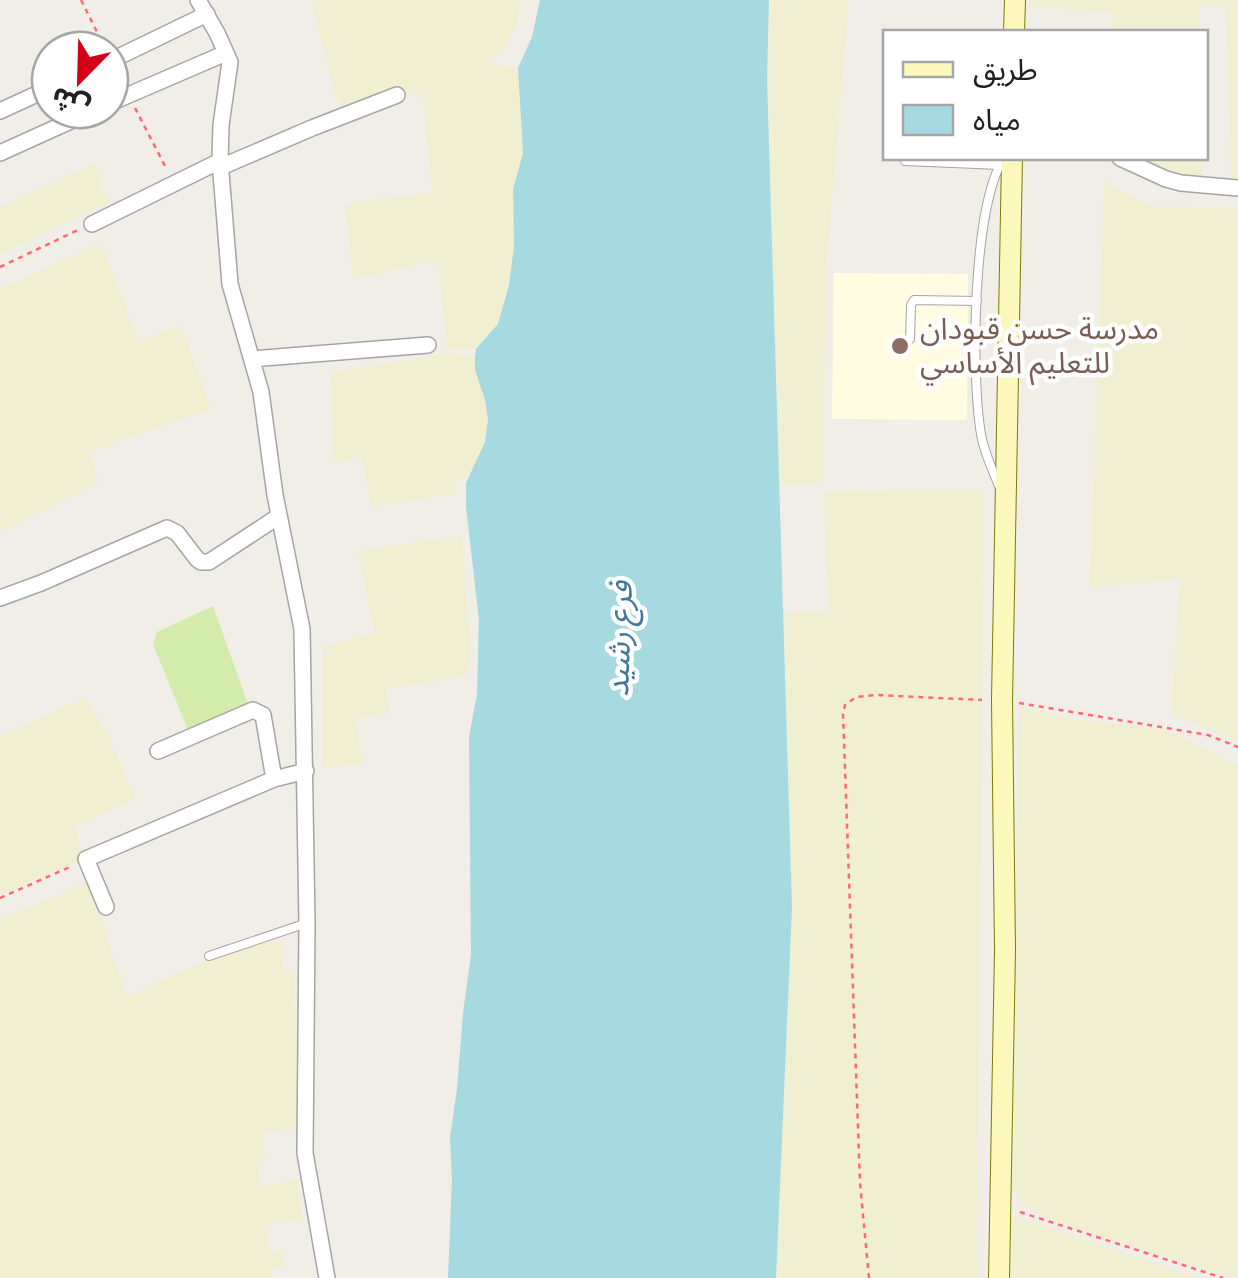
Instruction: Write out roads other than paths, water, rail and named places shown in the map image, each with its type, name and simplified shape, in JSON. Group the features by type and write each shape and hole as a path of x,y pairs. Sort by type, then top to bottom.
{"street":[{"path":"1014,30 1015,0"},
{"path":"130,49 202,7 230,62 220,164 230,284 261,392 278,516 302,629 307,923 305,1153 327,1278"},
{"path":"130,94 226,53"},
{"path":"92,224 220,164 397,95"},
{"path":"0,112 30,98"},
{"path":"0,153 51,130"},
{"path":"999,1278 1005,950 1002,700 1006,160"},
{"path":"1124,160 1166,179 1238,188"},
{"path":"252,358 428,345"},
{"path":"0,598 166,528 177,532 197,559 209,562 278,516"},
{"path":"158,751 254,710 263,716 274,778"},
{"path":"106,907 86,859 274,778 306,771"}],"lane":[{"path":"905,160 1006,160 985,214 977,300 981,434 1005,499"},
{"path":"910,338 914,300 977,300"},
{"path":"209,956 307,923"}],"water":[{"name":"فرع رشيد","path":"540,0 769,0 767,79 792,908 776,1278 448,1278 450,1137 471,955 469,737 477,694 479,620 466,483 485,442 488,419 475,357 476,349 498,324 509,285 514,246 513,189 523,153 518,68 532,37"}],"place":[{"name":"مدرسة حسن قبودان للتعليم الأساسي","path":"900,346"}]}
